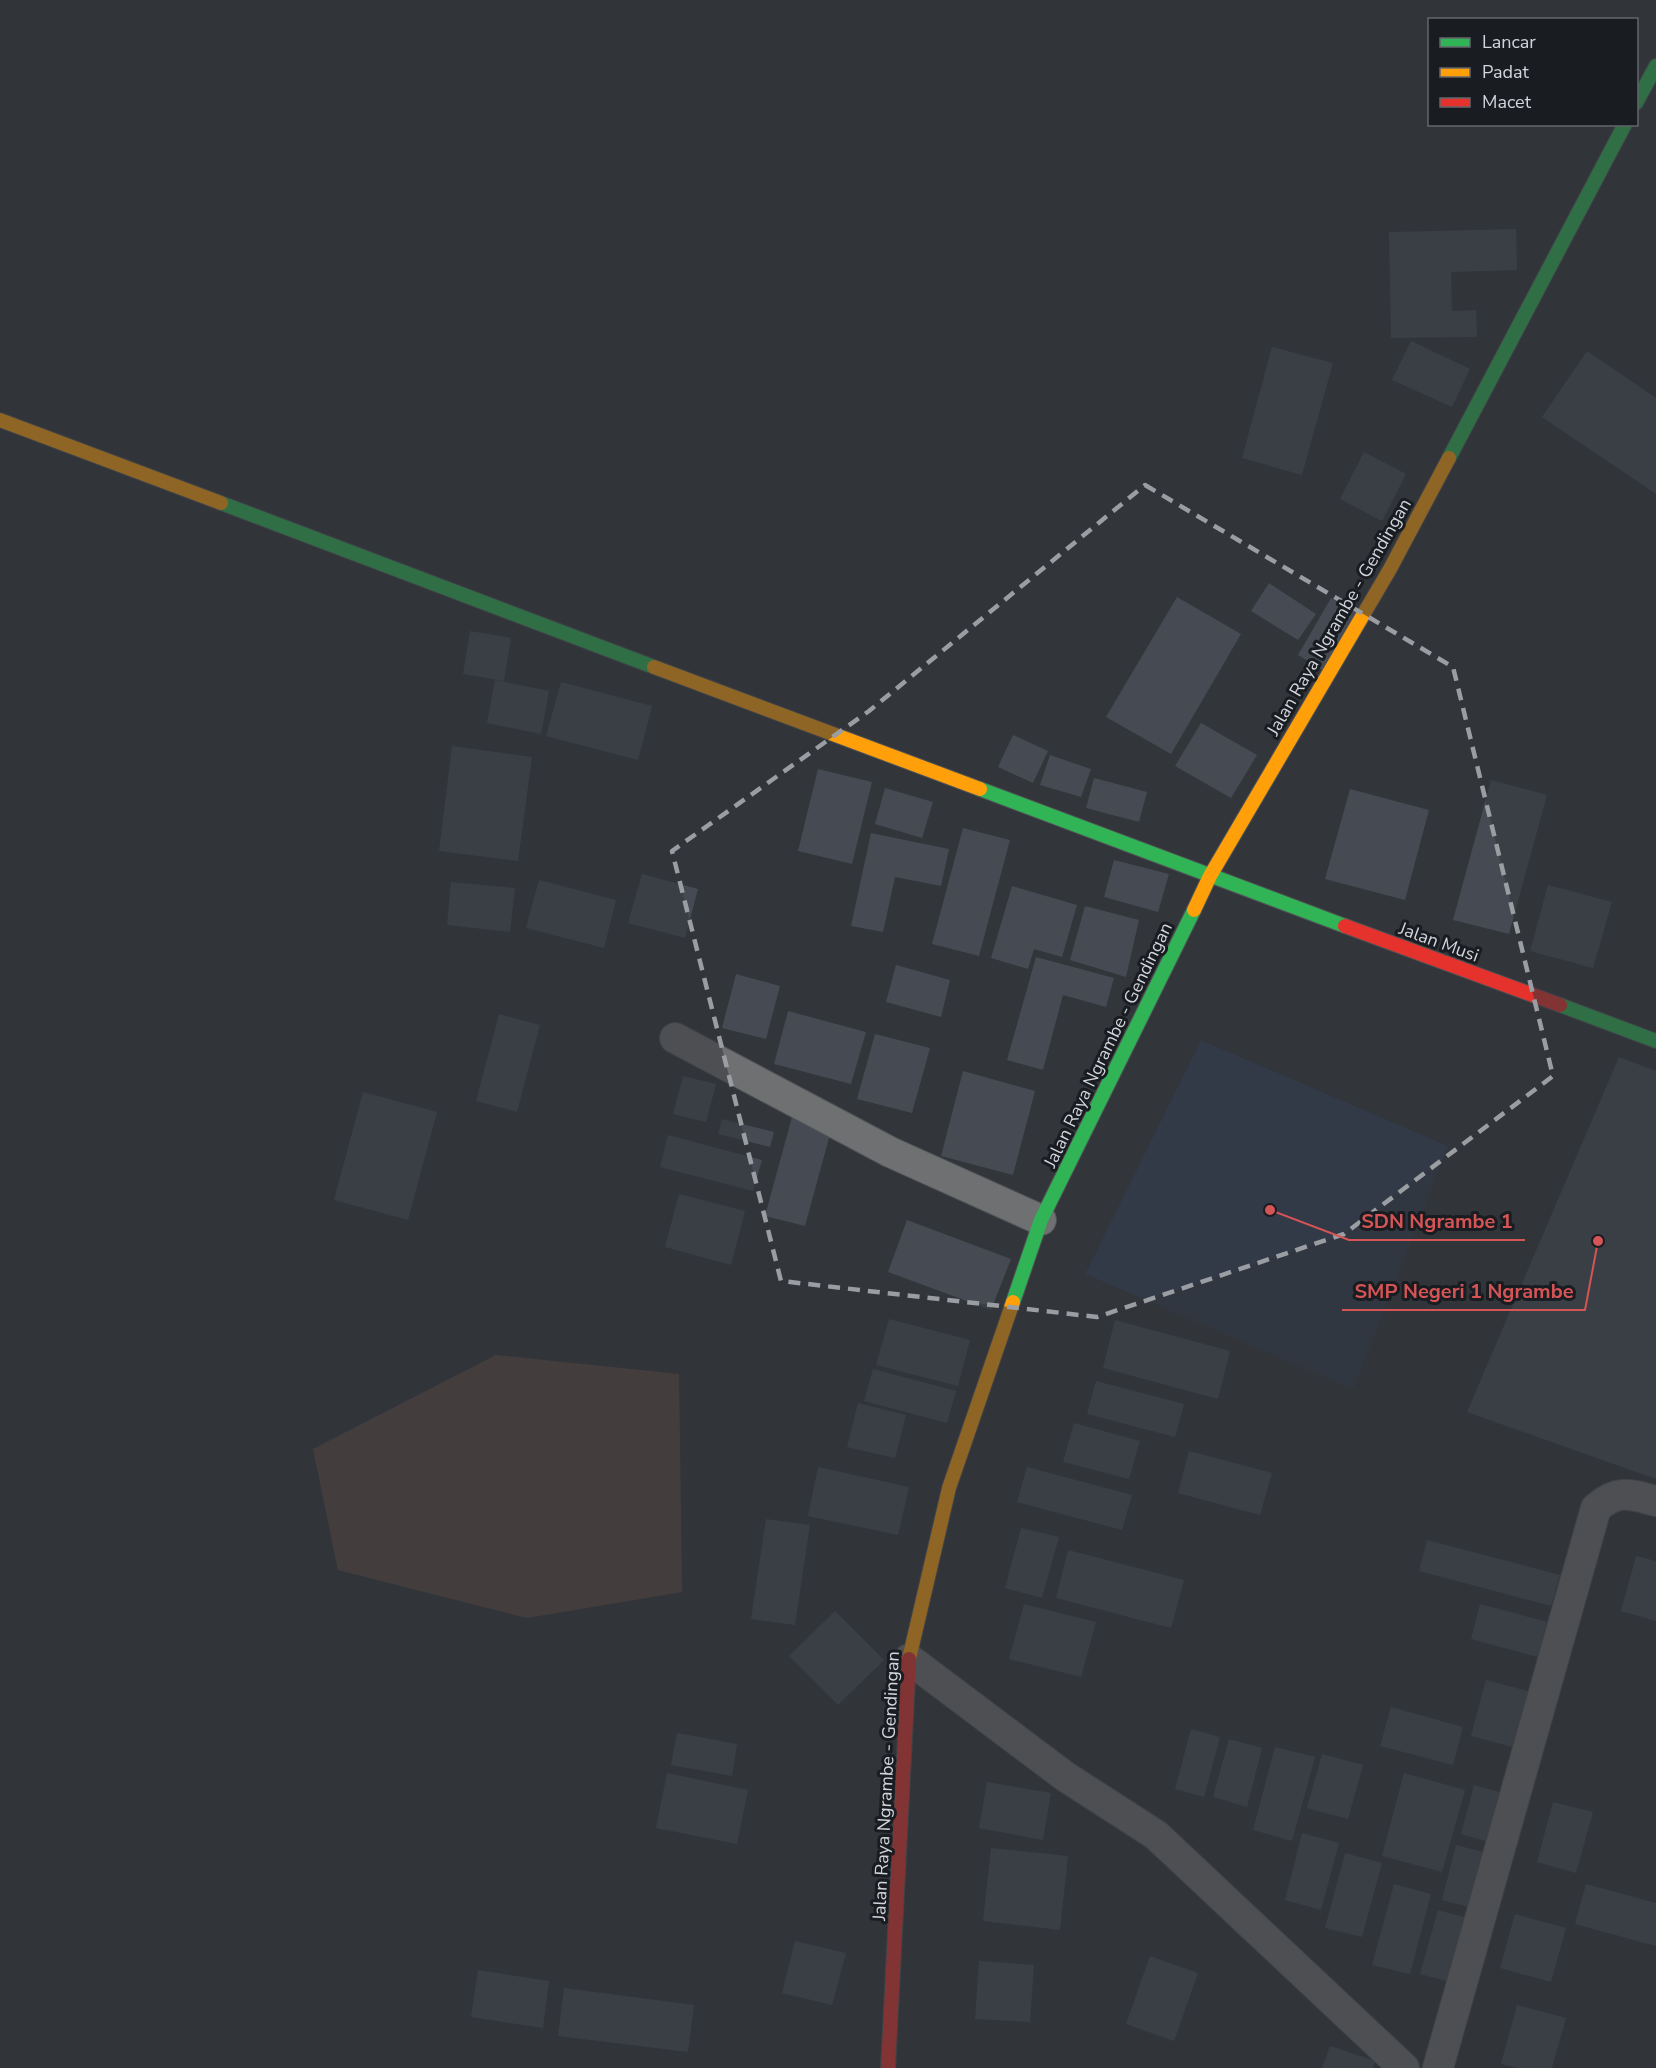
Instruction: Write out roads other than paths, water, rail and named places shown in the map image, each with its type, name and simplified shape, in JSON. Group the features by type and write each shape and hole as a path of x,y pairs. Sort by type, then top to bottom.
{"main road":[{"path":"1638,99 1656,66"},
{"name":"Jalan Raya Ngrambe - Gendingan","path":"888,2068 909,1659 949,1488 1041,1220 1136,1031 1210,876 1390,569 1624,126"},
{"name":"Jalan Musi","path":"0,420 1210,876 1656,1041"}],"street":[{"path":"675,1038 890,1152 1041,1220"},
{"path":"1438,2068 1596,1508 1610,1496 1632,1495 1656,1501"},
{"path":"909,1659 1066,1778 1156,1835 1404,2068"}],"place":[{"name":"SDN Ngrambe 1","path":"1270,1210"},
{"name":"SMP Negeri 1 Ngrambe","path":"1598,1241"}]}
